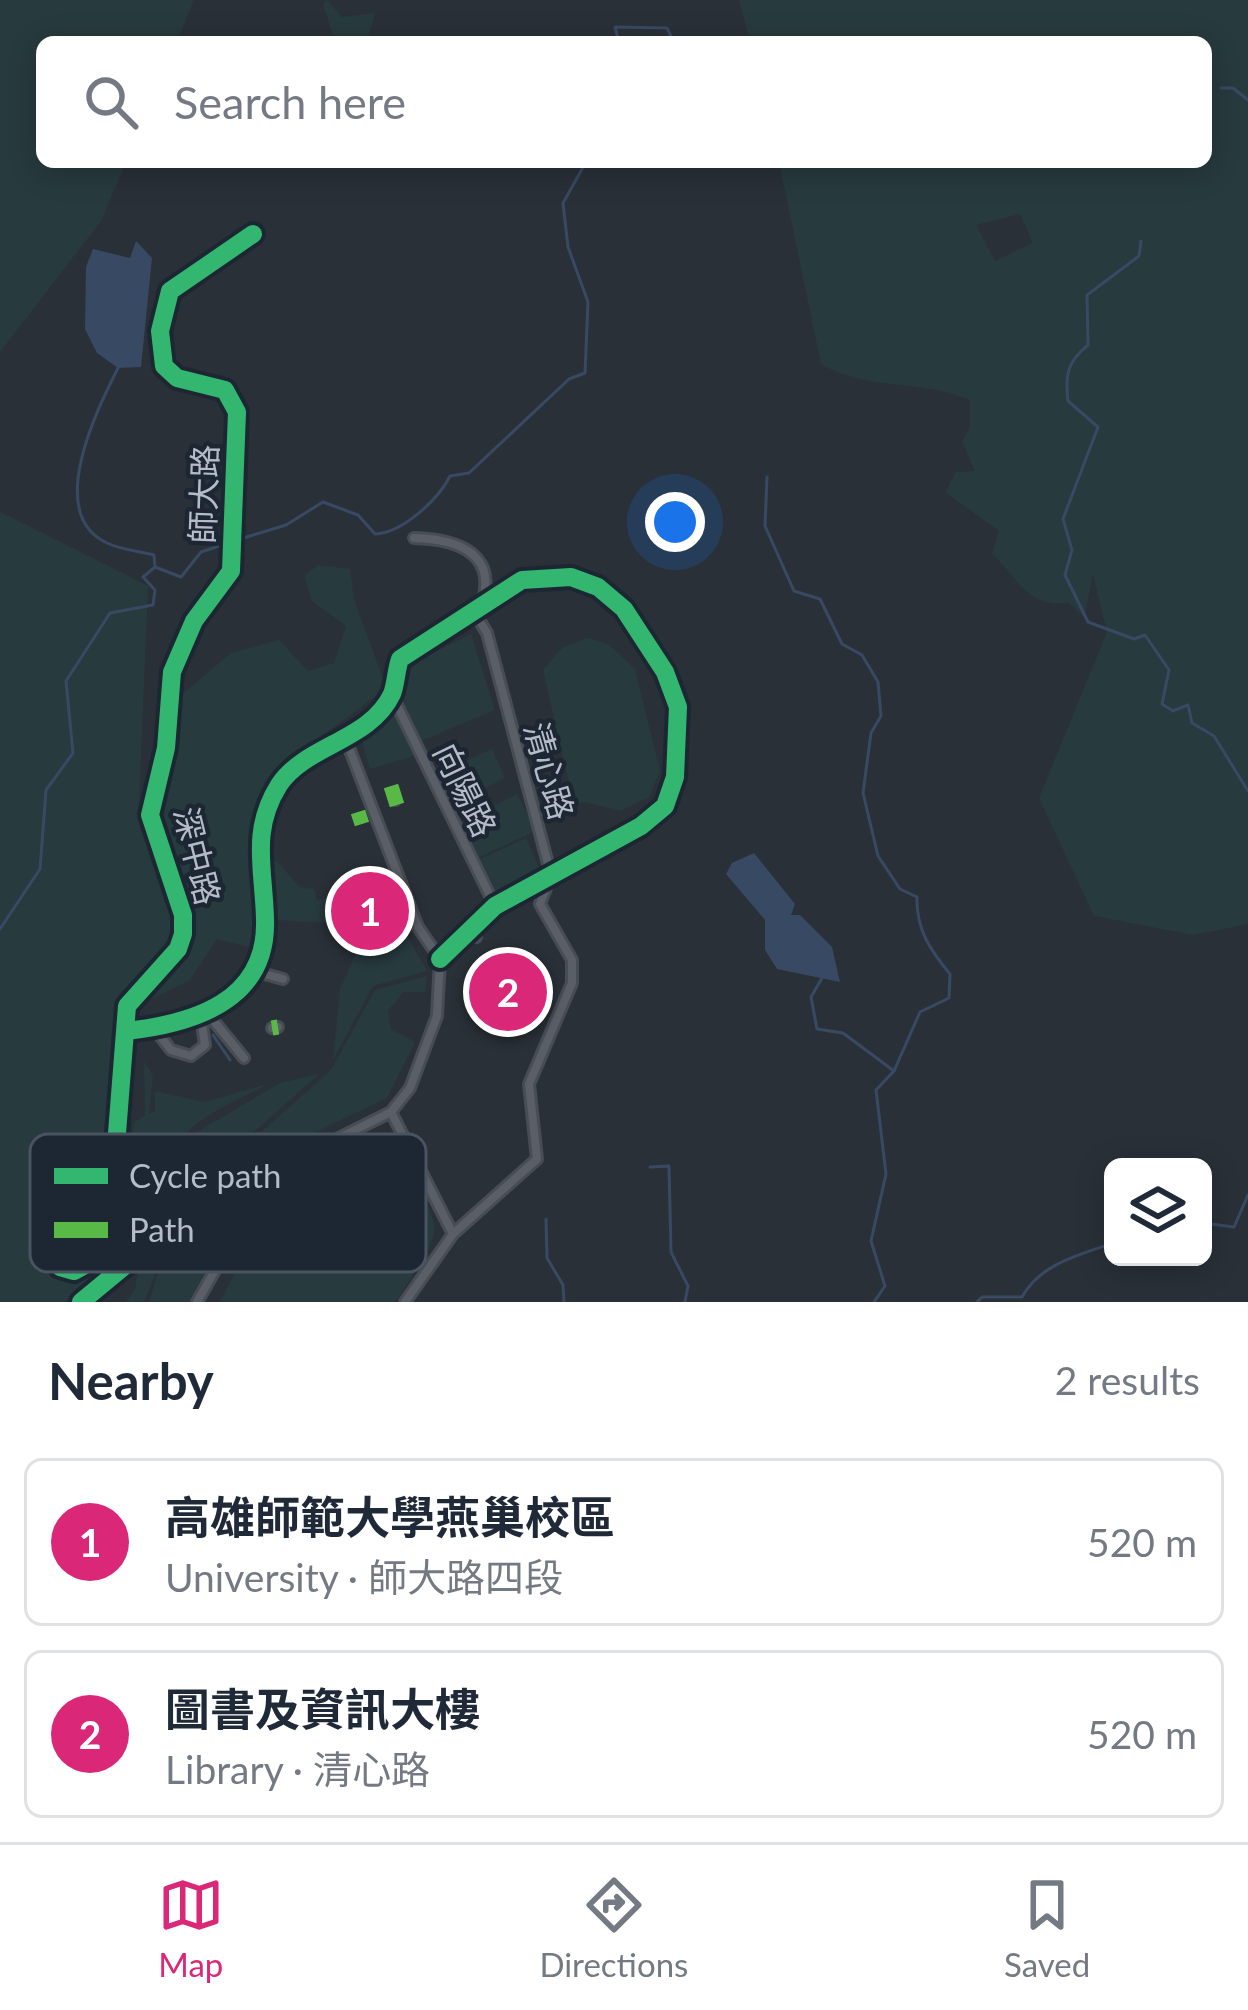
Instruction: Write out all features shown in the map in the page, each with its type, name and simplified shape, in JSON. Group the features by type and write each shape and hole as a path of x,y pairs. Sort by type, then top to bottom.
{"street":[{"name":"師大路","path":"167,688 194,622 231,572 238,412 225,390 177,378 164,366 160,331 170,290 253,234"},
{"name":"清心路","path":"405,1302 454,1234 518,1178 540,1150 529,1084 572,983 566,943 540,904 551,875 487,633 476,615 485,579 470,548 456,540 414,538"},
{"path":"127,1030 205,1016 234,998 260,971 266,921 257,841 276,789 302,760 346,740 392,695 400,658 476,615 522,580 571,577 598,587 624,609 665,672 678,707 675,777 665,806 641,826 495,906 470,925 440,958 433,1030 410,1088 391,1112 347,1134"},
{"name":"深中路","path":"118,1134 127,1006 178,949 183,934 183,915 150,815 166,748 167,688"},
{"name":"向陽路","path":"392,695 495,906"},
{"path":"346,740 418,927 440,958"},
{"path":"470,925 476,937"},
{"path":"260,971 283,980"},
{"path":"153,1027 171,1050 191,1056 206,1045 205,1016"},
{"path":"205,1016 244,1058"},
{"path":"391,1112 402,1134"},
{"path":"426,1180 454,1234"},
{"name":"深中路","path":"81,1302 118,1272"},
{"path":"196,1302 213,1272"}],"green space":[{"path":"0,0 194,0 179,36 36,36 36,168 123,168 101,221 0,352"},
{"path":"327,0 342,17 375,13 369,36 333,36 323,4"},
{"path":"739,0 1248,0 1248,924 1193,935 1094,916 1039,798 1107,632 1093,575 1084,617 1069,603 1033,596 992,554 999,531 945,492 956,472 975,471 962,442 970,427 970,400 933,389 856,378 821,364 780,168 1212,168 1212,36 748,36","holes":["1020,214 1033,243 995,261 976,225"]},
{"path":"0,512 148,586 139,805 175,912 170,940 121,994 110,1134 30,1134 30,1272 112,1272 64,1302 0,1302"},
{"path":"318,565 350,569 354,599 386,687 300,754 265,794 254,817 249,845 253,948 217,939 190,980 144,1003 182,954 190,932 159,825 177,730 176,699 231,653 279,640 308,671 334,663 346,626 312,601 304,576"},
{"path":"471,634 495,710 421,741 403,701 409,665"},
{"path":"589,638 608,644 635,669 660,771 649,797 620,811 585,802 574,805 543,670 563,647"},
{"path":"396,709 414,756 370,769 362,742"},
{"path":"492,749 505,778 471,795 457,765"},
{"path":"517,794 536,831 477,858 460,822"},
{"path":"526,838 542,875 498,895 480,859"},
{"path":"277,861 299,887 314,889 317,900 347,894 374,911 382,932 402,927 427,971 373,986 333,1060 340,989 357,951 357,932 348,924 275,920 267,863"},
{"path":"427,976 425,992 403,992 388,1011 391,1029 415,1042 387,1098 312,1134 259,1134 331,1070 375,990"},
{"path":"144,1061 153,1076 149,1114 155,1112 155,1091 204,1102 268,1084 204,1118 186,1134 133,1134 134,1122 145,1116"},
{"path":"319,1074 252,1134 193,1134 280,1083"},
{"path":"426,1203 434,1223 426,1255"},
{"path":"138,1272 156,1272 144,1302 126,1302 135,1289"},
{"path":"158,1272 207,1272 191,1302 149,1302"},
{"path":"236,1272 416,1272 395,1302 220,1302"}],"water":[{"path":"136,241 152,258 141,367 118,368 97,353 85,329 86,267 93,249 130,258"},
{"path":"754,853 795,904 791,915 800,915 832,947 840,982 777,969 765,950 765,920 726,874 732,863"}],"waterway":[{"path":"617,36 615,27 667,28 671,36"},
{"path":"1221,88 1233,88 1248,100"},
{"path":"237,540 286,525 323,502 358,515 375,534 396,528 428,505 450,476 469,473 569,379 585,373 588,302 568,247 563,203 583,168"},
{"path":"1141,241 1139,256 1087,295 1088,345 1069,370 1068,401 1098,427 1063,519 1072,550 1065,575 1088,622 1134,639 1145,635 1169,670 1162,704 1173,711 1188,705 1192,723 1214,736 1248,791"},
{"path":"118,368 81,460 79,509 89,529 107,543 154,555 155,567"},
{"path":"767,477 765,526 794,591 820,599 842,644 862,655 878,682 881,716 871,733 863,793 878,856 900,889 917,897 926,938 950,974 949,998 920,1012 894,1071"},
{"path":"0,929 40,869 46,790 73,753 66,681 110,613 153,605 155,590 143,577 155,567 181,577 201,552 228,543"},
{"path":"822,978 811,997 817,1029 843,1033 894,1071 876,1090 886,1174 871,1241 885,1286 874,1302"},
{"path":"213,1035 230,1060"},
{"path":"650,1167 669,1166 671,1252 688,1286 685,1302"},
{"path":"1212,1224 1234,1227 1248,1195"},
{"path":"546,1219 547,1258 563,1285 564,1302"},
{"path":"977,1302 982,1297 1022,1297 1050,1269 1104,1246"}],"tunnel":[{"path":"358,812 362,824"}],"marked path":[{"path":"391,786 397,805"},
{"path":"358,812 362,824"},
{"path":"272,1028 278,1027"}],"cycle path":[{"path":"117,1134 127,1006 178,949 183,934 183,915 150,815 166,748 172,672 194,621 231,571 237,412 225,390 177,378 164,366 160,331 170,291 253,234"},
{"path":"126,1031 200,1014 240,989 254,971 263,947 262,835 270,802 290,772 382,710 392,694 400,659 522,580 571,577 598,587 624,609 665,672 678,707 675,777 665,806 641,826 495,906 440,959"},
{"path":"81,1302 117,1272"}],"place":[{"name":"高雄師範大學燕巢校區","path":"370,911"},
{"name":"圖書及資訊大樓","path":"508,992"}]}
